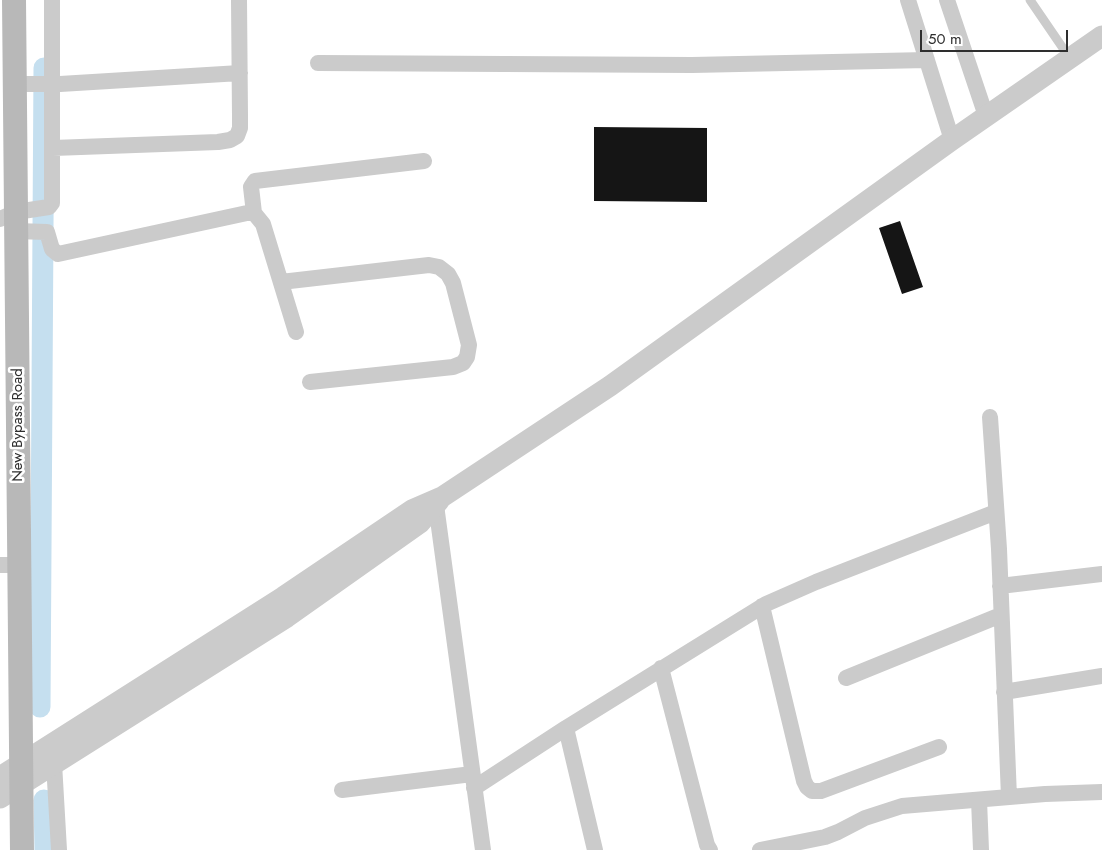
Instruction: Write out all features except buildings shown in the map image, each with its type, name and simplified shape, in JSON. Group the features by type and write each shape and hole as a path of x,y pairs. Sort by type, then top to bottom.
{"main road":[{"name":"New Bypass Road","path":"14,0 7,35 37,84 27,220 9,565 14,775 22,850"}],"street":[{"path":"52,0 37,84 53,148 52,206 27,220 49,234 52,249 58,254 254,213"},
{"path":"53,148 230,140 236,136 240,128 239,0"},
{"path":"908,0 952,140"},
{"path":"947,0 986,116"},
{"path":"14,775 54,763 287,617 420,523 439,501 610,386 952,140 1102,36"},
{"path":"318,63 692,65 927,60"},
{"path":"37,84 240,73"},
{"path":"296,332 263,224 254,213 251,187 255,181 424,161"},
{"path":"281,282 429,265 439,267 448,274 453,283 470,346 463,363 453,367 310,382"},
{"path":"990,417 1000,586 1009,797"},
{"path":"0,798 14,775 412,510 439,501"},
{"path":"439,501 483,850"},
{"path":"342,790 474,781 566,728 762,606 816,582 996,512"},
{"path":"1000,586 1102,574"},
{"path":"762,606 807,787 812,790 821,791 939,746"},
{"path":"846,678 1001,614"},
{"path":"661,668 704,835 710,850"},
{"path":"1004,692 1102,676"},
{"path":"566,728 595,850"},
{"path":"54,763 59,850"},
{"path":"760,850 825,837 865,818 902,806 1009,797 1102,792"},
{"path":"979,800 981,850"}],"lane":[{"path":"1030,0 1069,58"}],"waterway":[{"path":"40,707 44,68"},
{"path":"44,800 45,850"}]}
